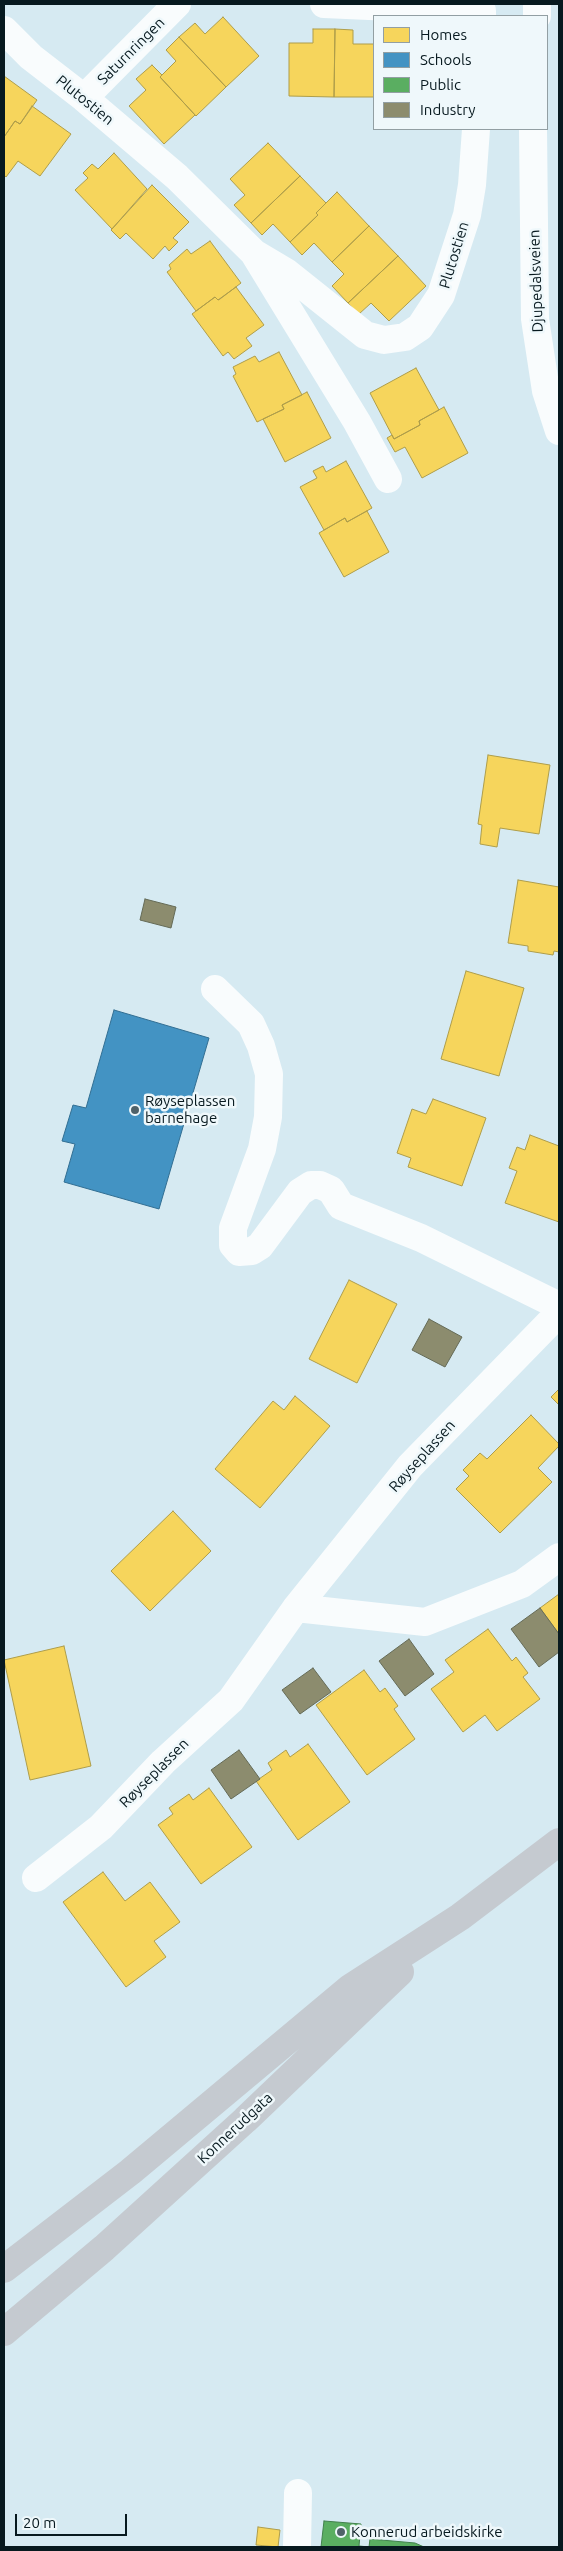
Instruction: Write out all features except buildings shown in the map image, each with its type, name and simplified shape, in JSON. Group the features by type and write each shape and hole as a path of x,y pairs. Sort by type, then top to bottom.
{"main road":[{"name":"Konnerudgata","path":"4,2269 130,2172 350,1988 460,1917 559,1842"},
{"name":"Konnerudgata","path":"4,2332 111,2242 279,2088 368,2000 460,1917"}],"street":[{"name":"Saturnringen","path":"84,98 177,4"},
{"path":"324,4 482,14"},
{"name":"Plutostien","path":"4,30 31,57 84,98 177,177 254,252 286,272 365,335 384,340 405,337 420,327 442,295 460,243 472,185 476,130"},
{"name":"Djupedalsveien","path":"533,130 536,319 546,391 559,431"},
{"name":"Plutostien","path":"254,252 357,422 388,479"},
{"path":"215,989 251,1024 261,1046 269,1074 268,1117 263,1141 233,1228 233,1245 239,1252 252,1251 260,1246 300,1192 311,1185 320,1185 331,1190 341,1206 421,1238 559,1306"},
{"name":"Røyseplassen","path":"36,1878 101,1826 163,1762 231,1700 296,1608 410,1466 559,1313"},
{"path":"296,1608 426,1622 522,1584 559,1557"},
{"path":"296,2547 298,2493"}],"place":[{"name":"Røyseplassen barnehage","path":"135,1110"},
{"name":"Konnerud arbeidskirke","path":"341,2532"}]}
